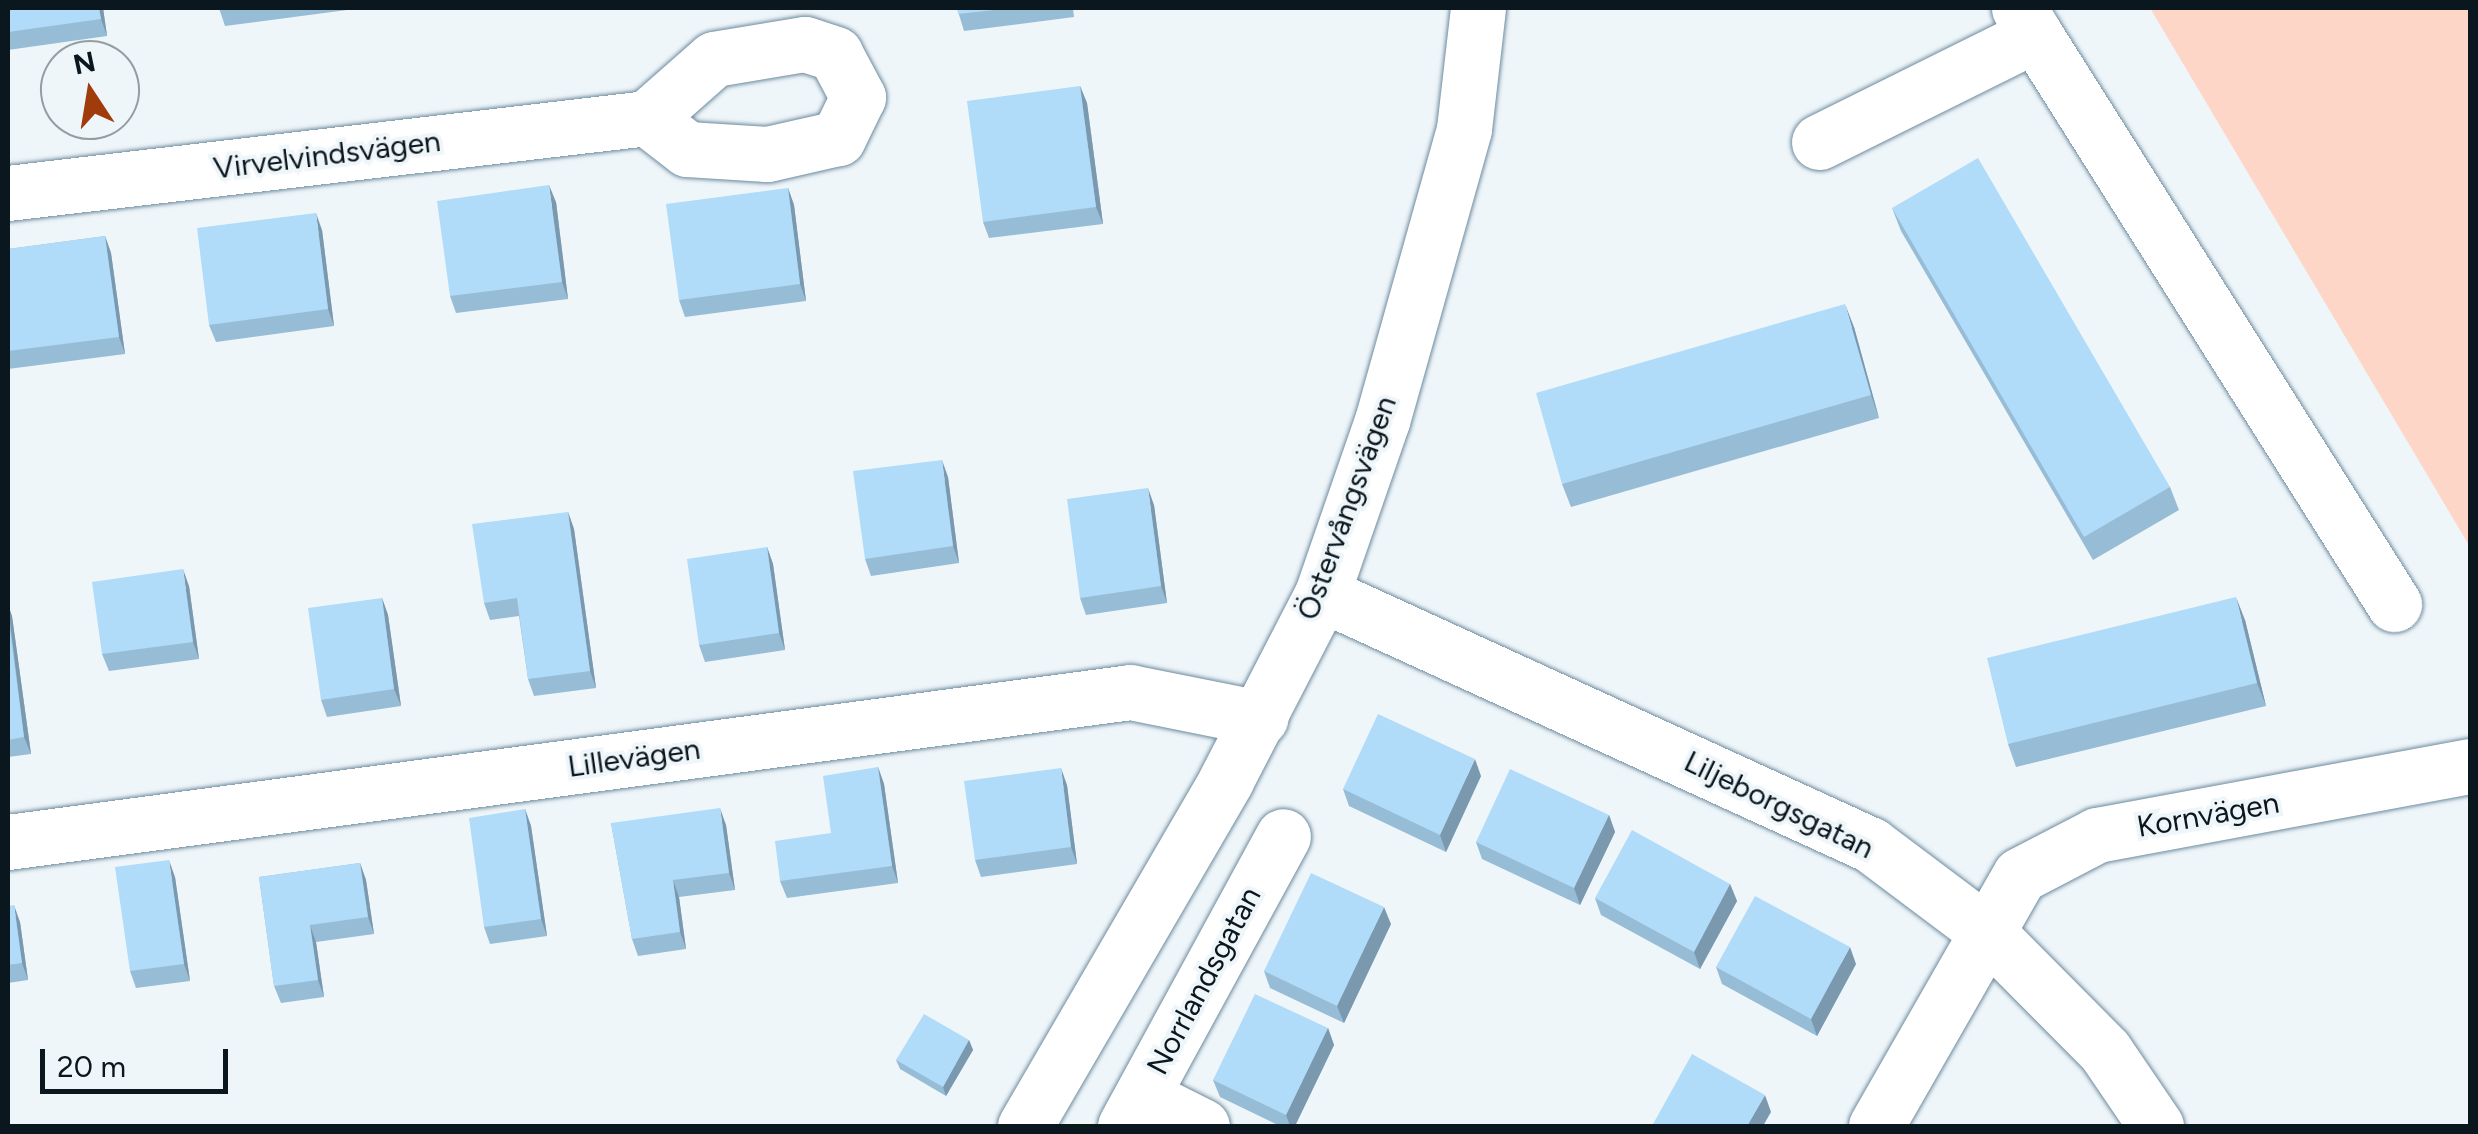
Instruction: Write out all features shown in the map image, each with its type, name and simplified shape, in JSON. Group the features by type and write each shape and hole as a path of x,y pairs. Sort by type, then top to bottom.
{"street":[{"name":"Östervångsvägen","path":"1025,1126 1260,718 1322,594 1382,421 1464,129 1478,8"},
{"path":"1818,142 2027,22 2394,604"},
{"name":"Virvelvindsvägen","path":"8,193 647,118"},
{"name":"Liljeborgsgatan","path":"1322,594 1870,845 1988,933 2105,1051 2156,1126"},
{"name":"Lillevägen","path":"8,842 1130,692 1260,718"},
{"name":"Kornvägen","path":"1876,1126 2020,875 2096,835 2470,766"},
{"name":"Norrlandsgatan","path":"1134,1111 1282,836"},
{"path":"1134,1111 1202,1126"}],"shaded area":[{"path":"2150,8 2470,8 2470,547"}],"building":[{"path":"8,8 99,8 101,19 8,32"},
{"path":"957,8 1012,8 958,14"},
{"path":"1080,86 1096,207 983,222 967,101"},
{"path":"1978,158 2170,487 2084,537 1892,208"},
{"path":"549,185 562,282 450,296 437,201"},
{"path":"788,188 800,284 679,300 666,204"},
{"path":"316,213 328,309 209,325 197,228"},
{"path":"105,236 119,337 8,351 8,249"},
{"path":"1845,304 1871,395 1562,484 1536,393"},
{"path":"942,460 953,546 865,559 853,471"},
{"path":"1148,488 1161,586 1080,598 1067,499"},
{"path":"568,512 590,671 528,679 517,598 484,603 472,524"},
{"path":"767,547 779,633 699,645 687,559"},
{"path":"183,569 193,642 102,654 92,582"},
{"path":"2236,597 2257,683 2008,744 1987,658"},
{"path":"382,598 394,689 321,700 308,608"},
{"path":"8,614 24,737 8,740"},
{"path":"1378,714 1475,759 1440,835 1343,789"},
{"path":"878,767 892,866 780,881 775,841 831,833 823,776"},
{"path":"1061,768 1071,847 975,860 964,781"},
{"path":"1510,769 1609,815 1574,888 1476,842"},
{"path":"720,808 729,873 673,880 680,932 632,939 611,823"},
{"path":"525,809 541,919 484,927 469,818"},
{"path":"1632,830 1730,884 1694,952 1595,898"},
{"path":"169,860 184,964 130,971 115,867"},
{"path":"360,863 368,917 310,925 318,980 274,986 259,877"},
{"path":"1311,873 1384,907 1337,1006 1264,971"},
{"path":"1755,896 1850,947 1811,1019 1716,967"},
{"path":"14,905 22,963 8,965 8,906"},
{"path":"1255,994 1328,1028 1286,1115 1213,1080"},
{"path":"924,1014 969,1040 943,1087 896,1060"},
{"path":"1692,1054 1765,1095 1747,1126 1652,1126"}]}
